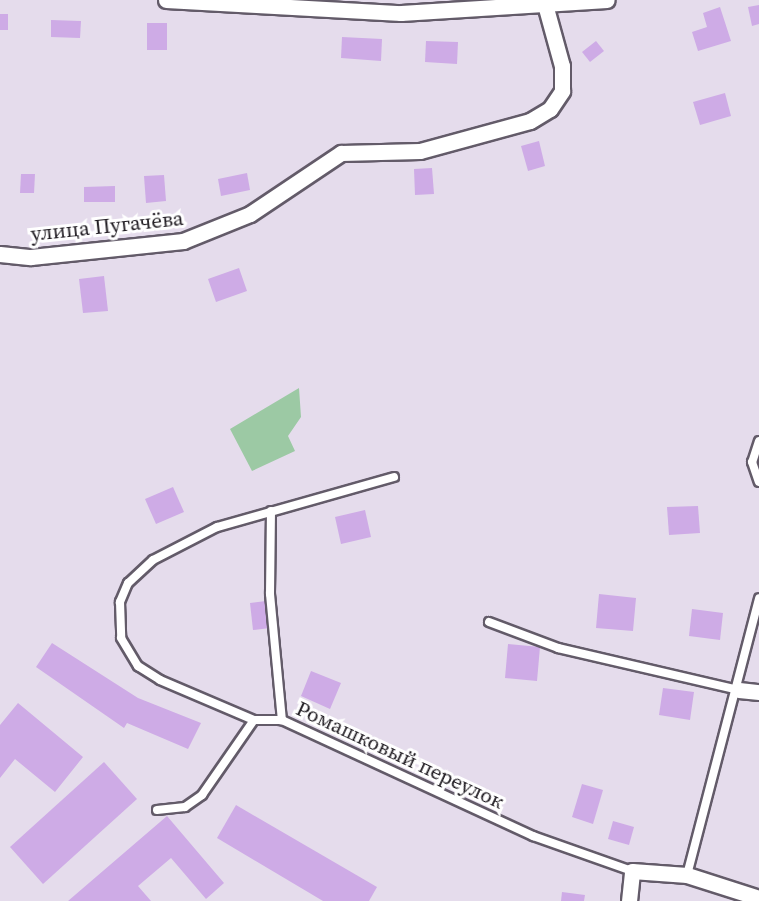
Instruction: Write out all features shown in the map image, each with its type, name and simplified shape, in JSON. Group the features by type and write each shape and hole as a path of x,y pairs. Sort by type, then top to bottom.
{"street":[{"path":"166,0 401,13 546,8 607,0"},
{"name":"улица Пугачёва","path":"0,254 31,257 183,241 250,214 341,153 420,151 530,121 550,109 562,91 562,66 546,8"},
{"path":"739,690 759,692"},
{"path":"629,901 632,871 687,875 759,898"}],"lane":[{"path":"759,441 752,462 759,482"},
{"name":"Ромашковый переулок","path":"394,477 217,527 153,560 128,583 118,617 121,638 138,666 254,720 282,720 533,836 632,871"},
{"path":"271,511 270,594 282,720"},
{"path":"687,875 739,690 759,598"},
{"path":"489,622 558,648 739,690"},
{"path":"157,810 185,807 202,795 254,720"}],"green space":[{"path":"299,388 301,417 288,436 295,451 252,471 230,429"}],"building":[{"path":"759,5 759,24 752,26 748,7"},
{"path":"720,7 731,41 698,51 692,32 707,27 703,13"},
{"path":"0,14 8,14 8,30 0,30"},
{"path":"51,20 81,21 80,38 51,37"},
{"path":"147,23 167,23 167,50 147,50"},
{"path":"342,37 382,39 381,61 341,58"},
{"path":"426,41 458,42 457,64 425,62"},
{"path":"596,41 604,51 590,62 582,52"},
{"path":"725,93 731,116 700,125 693,102"},
{"path":"539,141 545,166 528,171 521,146"},
{"path":"432,168 434,194 415,195 414,169"},
{"path":"247,173 250,190 221,196 218,179"},
{"path":"21,174 35,174 34,193 20,193"},
{"path":"164,175 166,201 146,203 144,176"},
{"path":"115,186 115,202 84,202 84,187"},
{"path":"239,268 247,291 216,302 208,279"},
{"path":"104,276 108,311 83,313 79,279"},
{"path":"173,487 184,512 156,524 145,499"},
{"path":"698,506 700,533 669,535 667,507"},
{"path":"365,510 371,537 341,544 335,517"},
{"path":"599,594 636,598 633,631 596,628"},
{"path":"266,601 270,628 253,630 250,603"},
{"path":"692,609 723,613 720,640 689,636"},
{"path":"52,643 138,698 201,723 188,749 127,723 124,728 36,667"},
{"path":"508,644 540,647 537,681 505,678"},
{"path":"311,671 341,683 330,709 301,696"},
{"path":"663,688 694,692 690,720 659,715"},
{"path":"18,703 83,757 55,792 15,759 0,778 0,725"},
{"path":"104,762 137,799 43,884 10,847"},
{"path":"582,784 603,790 593,824 572,817"},
{"path":"236,805 377,887 369,901 323,901 217,838"},
{"path":"167,816 224,883 206,899 171,858 138,886 151,901 68,901"},
{"path":"613,821 634,827 629,845 608,839"},
{"path":"562,892 585,895 584,901 561,901"}]}
